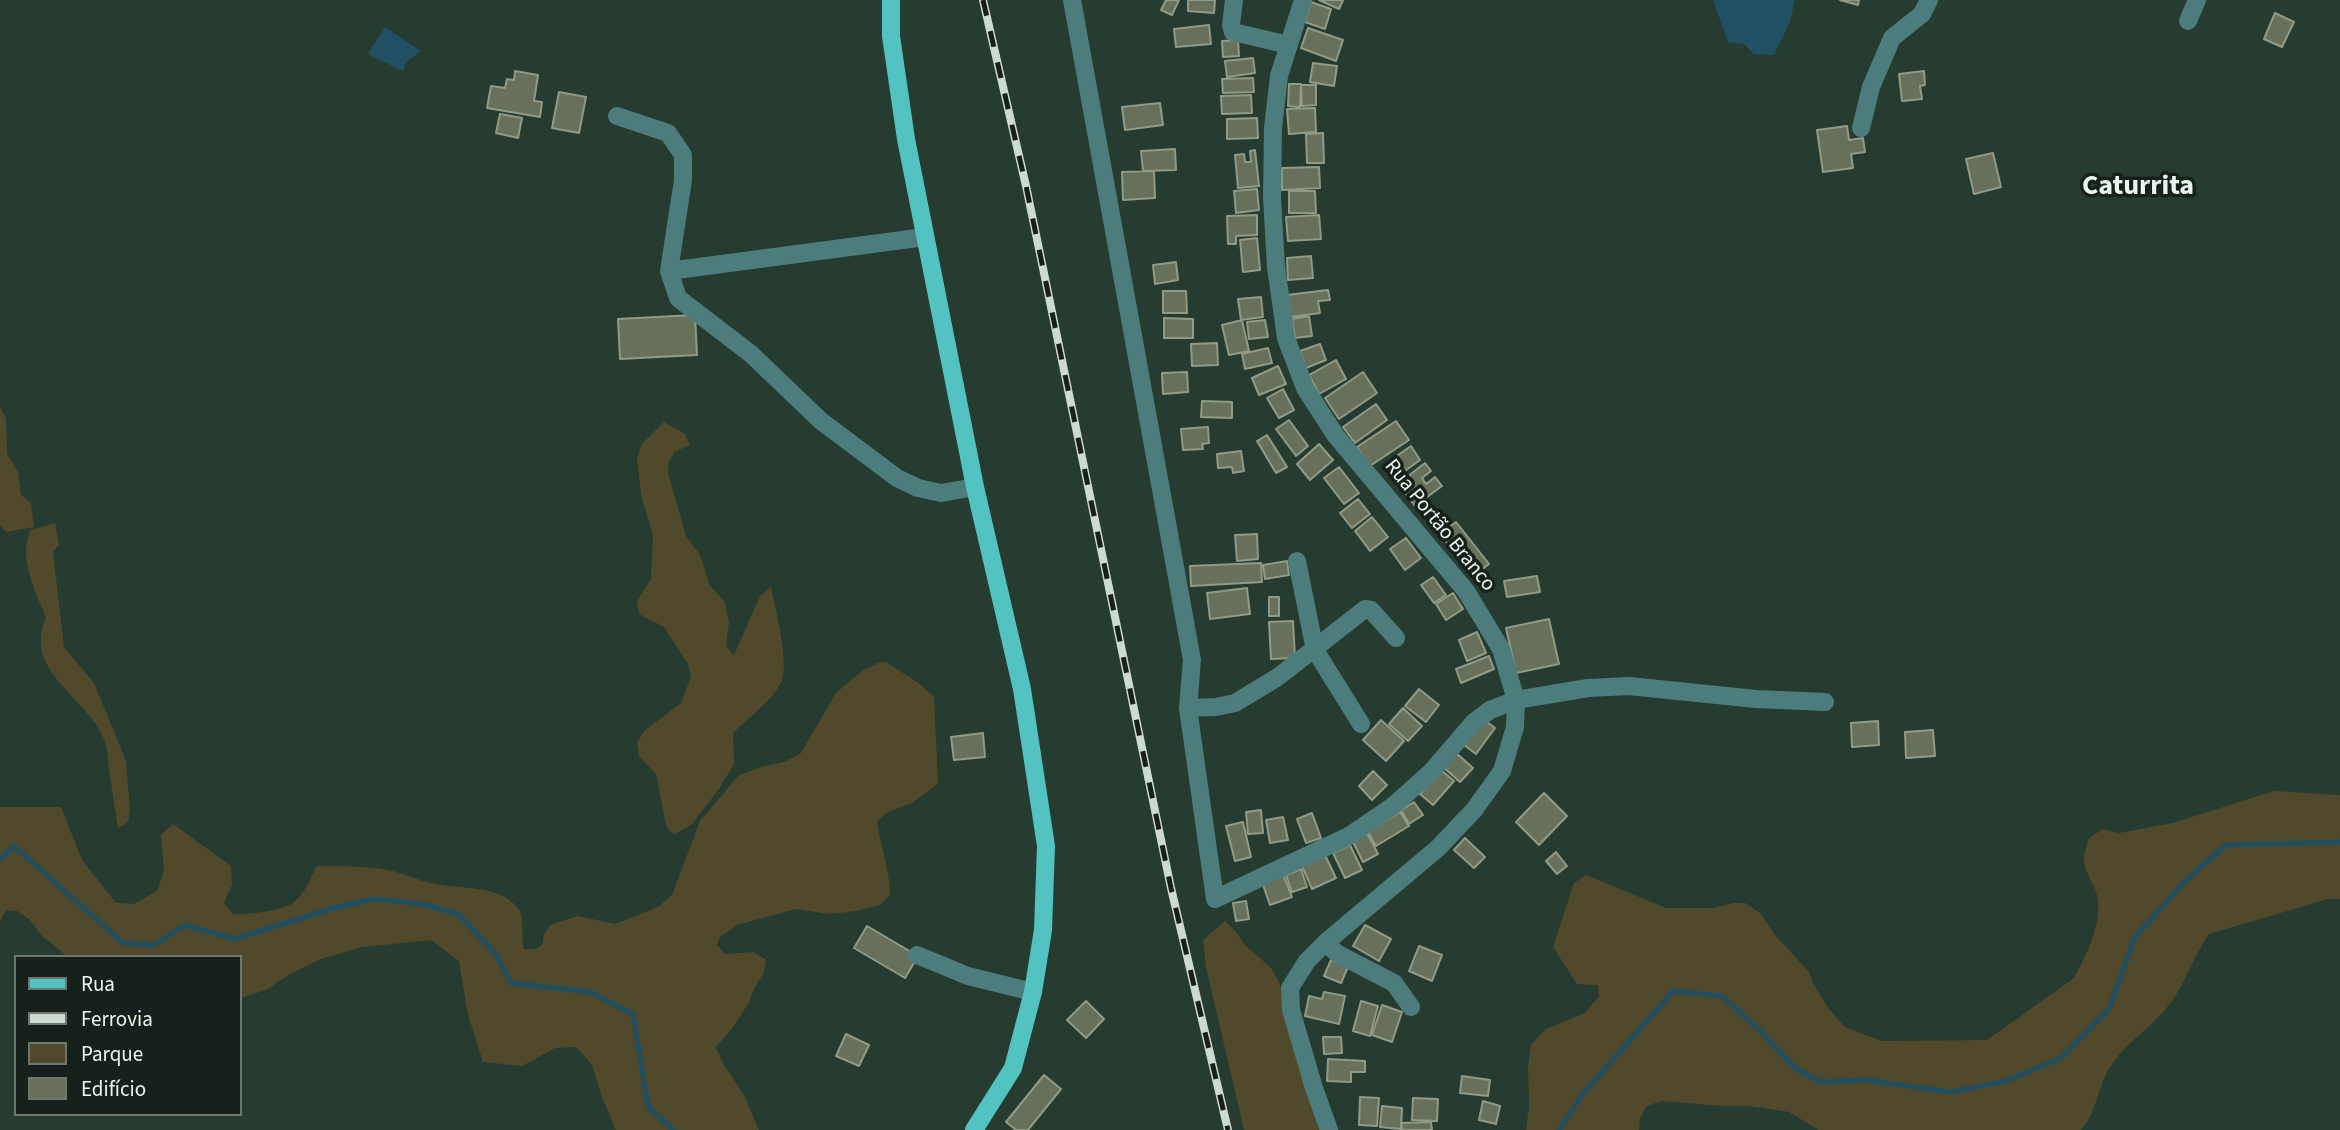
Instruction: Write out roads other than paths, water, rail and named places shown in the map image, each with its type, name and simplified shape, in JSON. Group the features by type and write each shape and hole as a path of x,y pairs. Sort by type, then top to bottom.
{"main road":[{"path":"891,0 894,62 925,237 975,487 1021,689 1046,846 1043,930 1034,992 1013,1068 974,1130"}],"street":[{"path":"1072,0 1192,660 1188,708 1215,899 1349,836 1393,806 1431,772 1473,723 1490,710 1516,701 1588,688 1629,687 1767,700 1825,702"},
{"path":"1234,0 1231,25 1233,32 1289,45"},
{"name":"Rua Portão Branco","path":"1303,0 1279,76 1273,128 1272,198 1276,267 1286,338 1306,388 1335,436 1466,591 1501,649 1516,701 1515,727 1502,771 1475,810 1438,848 1325,943 1307,961 1290,988 1292,1010 1329,1130"},
{"path":"1861,128 1871,87 1892,38 1922,14 1929,0"},
{"path":"2188,20 2197,0"},
{"path":"617,116 668,134 683,155 683,180 668,271 678,298 751,354 821,421 897,478 918,488 941,493 975,487"},
{"path":"668,271 925,237"},
{"path":"1297,561 1315,650 1361,724"},
{"path":"1188,708 1235,703 1278,677 1365,609 1371,610 1396,638"},
{"path":"1325,943 1338,954 1394,983 1411,1007"},
{"path":"917,955 968,976 1034,992"}],"water":[{"path":"1713,0 1795,0 1790,21 1774,55 1754,54 1744,44 1728,42"},
{"path":"385,27 421,51 406,62 403,71 368,54"}],"waterway":[{"path":"1559,1130 1582,1095 1673,991 1722,996 1796,1069 1821,1082 1866,1080 1951,1092 2006,1081 2061,1058 2109,1009 2135,937 2185,881 2226,845 2340,842"},
{"path":"0,859 14,846 123,943 154,945 185,925 234,939 334,908 373,899 422,904 458,914 496,954 511,983 590,992 633,1014 648,1106 673,1130"}],"railway":[{"path":"983,0 1026,186 1171,888 1228,1130"}],"district":[{"name":"Caturrita","path":"2138,188"}]}
